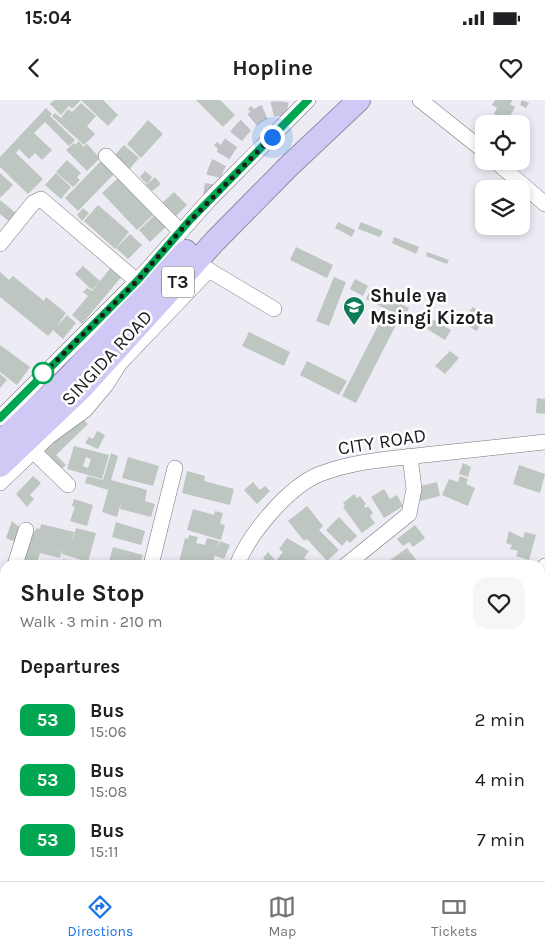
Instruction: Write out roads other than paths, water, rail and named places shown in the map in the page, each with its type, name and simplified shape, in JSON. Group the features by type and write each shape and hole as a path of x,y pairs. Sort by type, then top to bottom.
{"highway":[{"name":"SINGIDA ROAD","path":"0,442 69,377 143,285 222,212 311,112 338,100"},
{"name":"SINGIDA ROAD","path":"0,466 81,388 202,266 311,112 359,100"}],"street":[{"path":"420,100 475,144"},
{"path":"0,418 143,285 180,231 311,112"},
{"path":"106,156 180,231"},
{"path":"506,170 545,204"},
{"path":"0,244 33,203 42,199 143,285"},
{"path":"0,483 48,437 86,410 106,385 120,363 202,266 274,309"},
{"name":"CITY ROAD","path":"239,560 262,525 292,491 318,474 359,462 545,442"},
{"path":"33,451 68,486"},
{"path":"352,560 409,514 414,489 410,456"},
{"path":"152,560 175,468"},
{"path":"16,560 26,530"}],"tunnel":[{"path":"210,199 216,169 239,132 256,117 265,112 274,109 297,112"}],"place":[{"name":"Shule ya Msingi Kizota","path":"354,326"}]}
